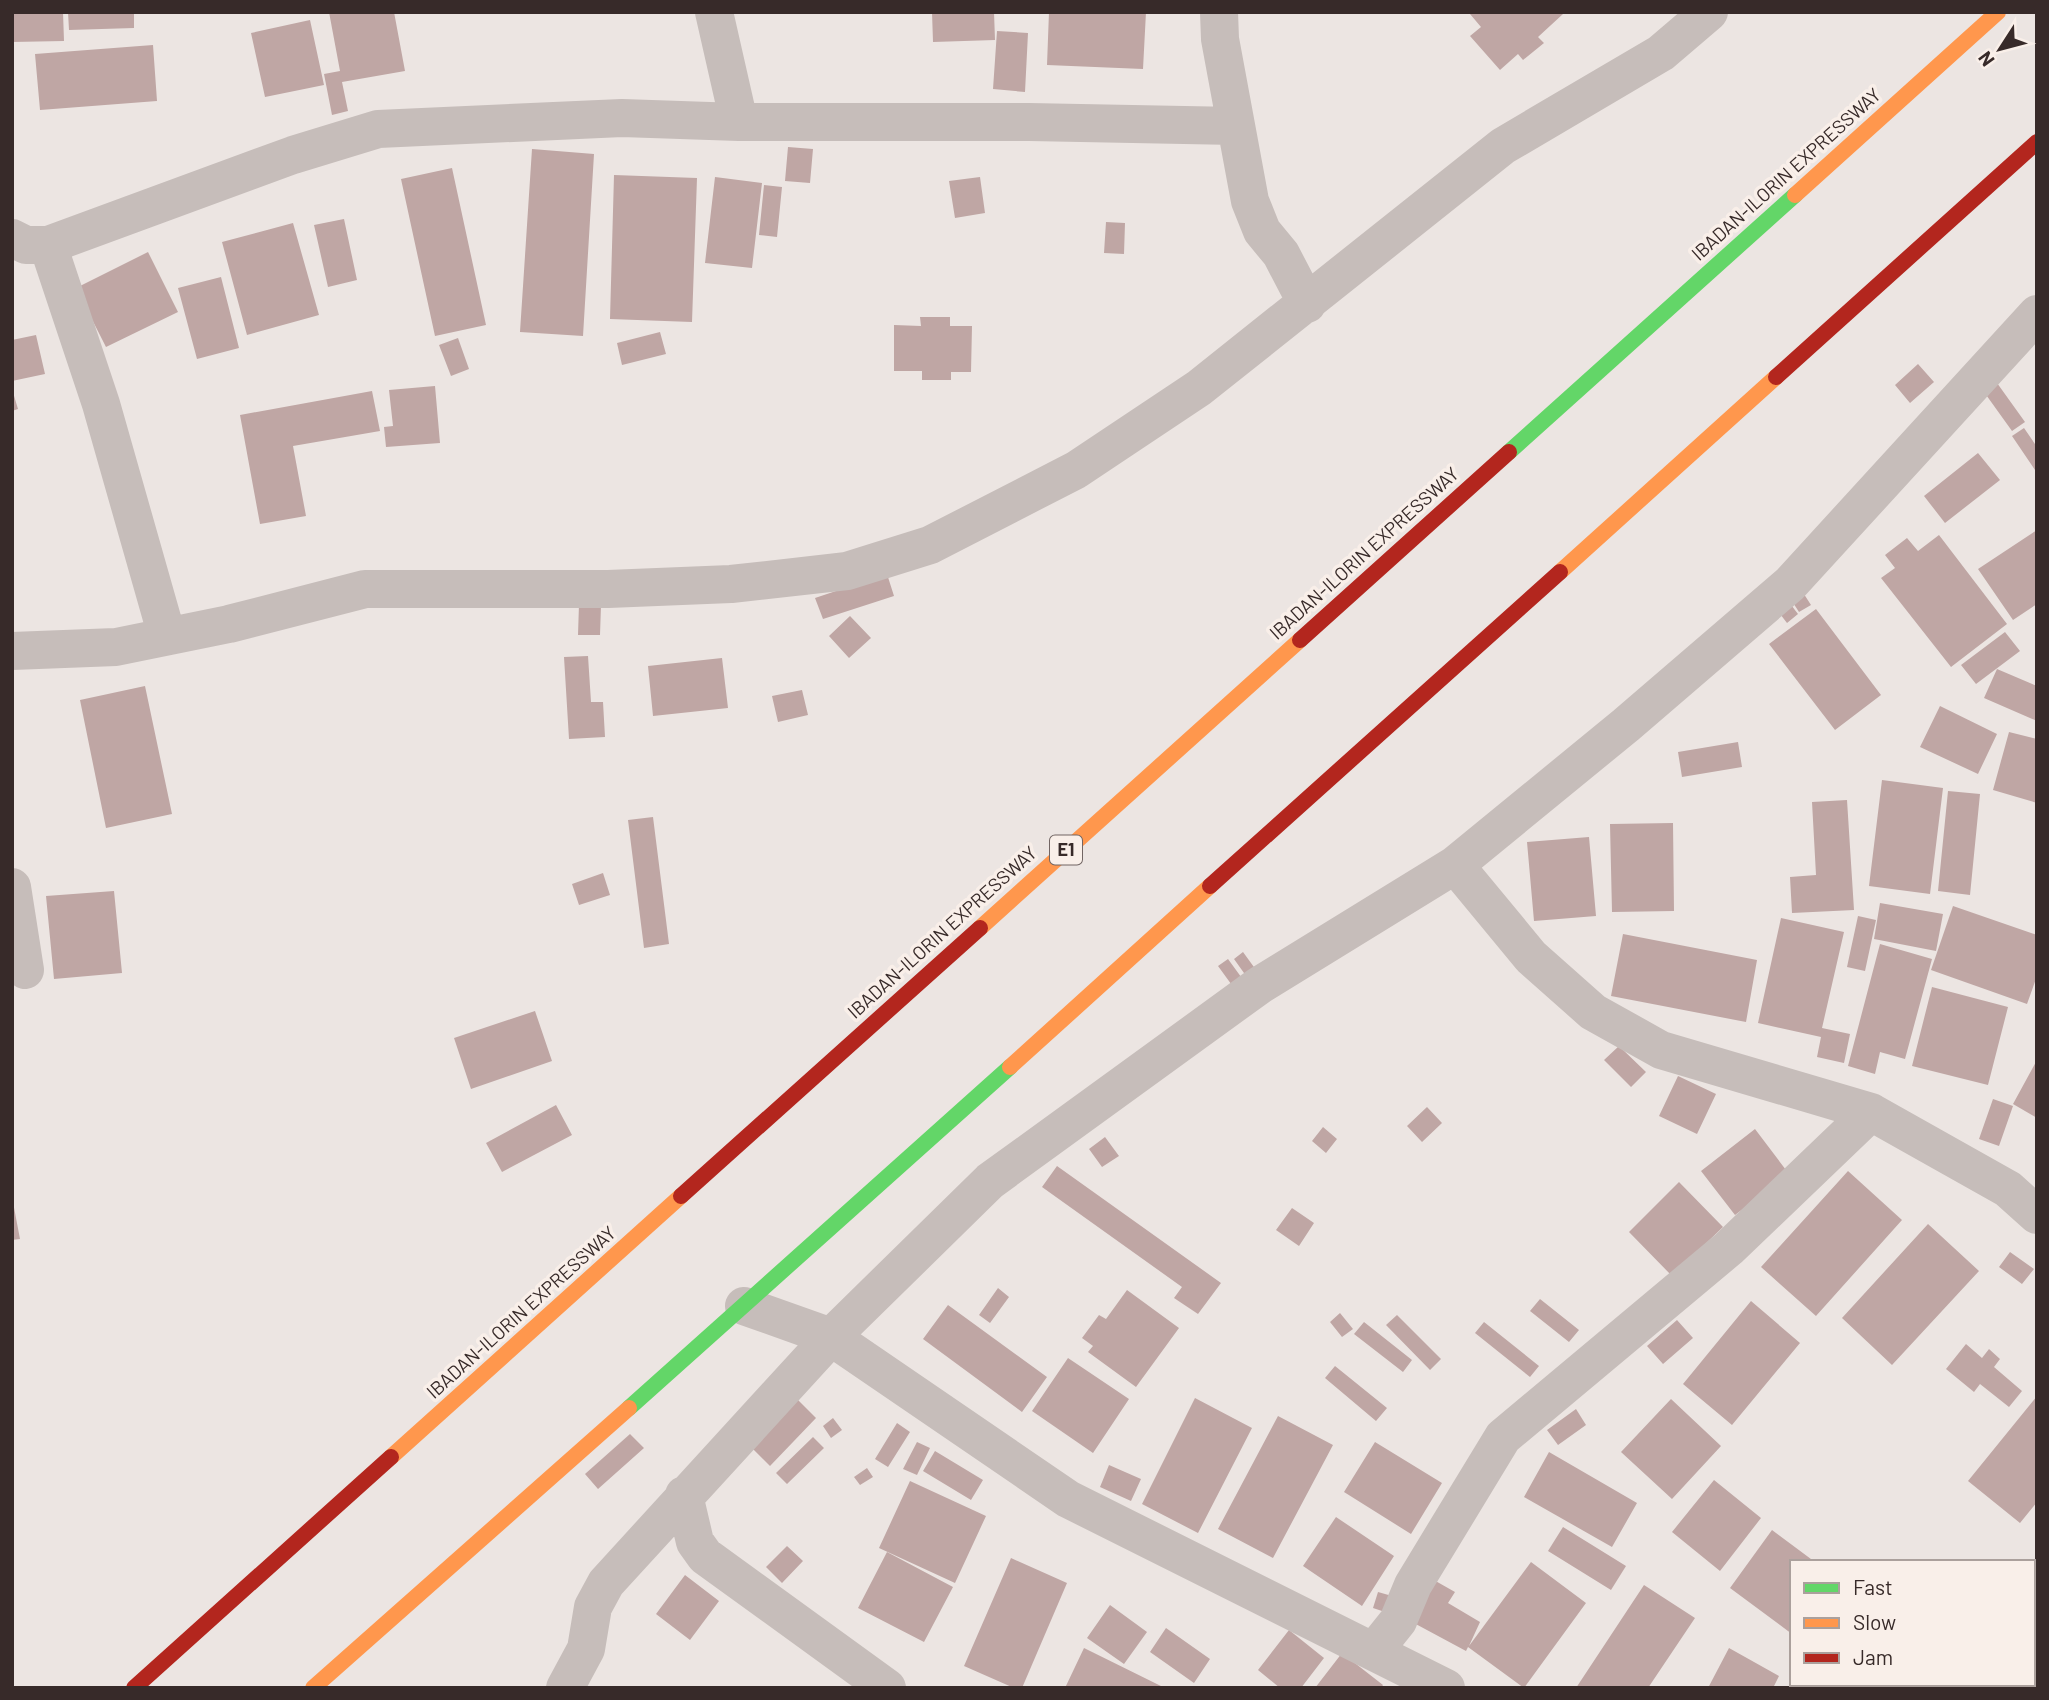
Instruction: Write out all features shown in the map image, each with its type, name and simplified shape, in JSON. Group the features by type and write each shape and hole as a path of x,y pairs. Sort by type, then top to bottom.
{"highway":[{"name":"IBADAN-ILORIN EXPRESSWAY","path":"134,1688 1998,12"},
{"path":"313,1688 744,1306 2037,142"}],"street":[{"path":"714,12 739,122"},
{"path":"1219,12 1220,39 1250,201 1262,231 1281,254 1307,304"},
{"path":"12,650 116,647 229,624 365,589 608,589 731,584 847,571 930,545 1076,470 1199,388 1503,146 1661,53 1709,12"},
{"path":"167,636 101,404 30,242 293,155 378,130 622,118 739,122 1029,122 1236,126"},
{"path":"565,1688 586,1649 593,1607 606,1583 831,1337 990,1181 1260,985 1455,865 1626,726 1790,584 2037,314"},
{"path":"1455,865 1531,957 1593,1012 1661,1050 1871,1112 2008,1189 2037,1215"},
{"path":"12,887 25,970"},
{"path":"1374,1651 1398,1621 1413,1585 1503,1437 1729,1248 1871,1112"},
{"path":"744,1306 831,1337 1068,1499 1446,1688"},
{"path":"684,1495 695,1542 705,1556 887,1688"}],"building":[{"path":"12,12 63,12 64,41 12,42"},
{"path":"68,12 134,12 134,28 69,30"},
{"path":"329,12 394,12 405,71 342,82 348,111 332,115 324,74 340,71"},
{"path":"932,12 994,12 995,40 933,42"},
{"path":"1049,12 1146,12 1143,69 1047,65"},
{"path":"1470,14 1563,14 1538,37 1544,43 1523,60 1518,54 1500,70 1470,36 1481,27"},
{"path":"310,20 324,85 265,97 251,33"},
{"path":"997,31 1028,33 1025,92 993,89"},
{"path":"153,45 157,101 40,110 35,54"},
{"path":"788,147 813,149 810,183 785,181"},
{"path":"532,149 594,154 583,336 520,332"},
{"path":"452,168 486,325 435,336 401,179"},
{"path":"614,175 697,178 692,322 610,319"},
{"path":"715,177 762,183 752,268 705,263"},
{"path":"980,177 985,213 955,218 949,181"},
{"path":"764,185 782,187 777,237 759,235"},
{"path":"344,219 357,280 328,287 314,225"},
{"path":"1106,222 1125,223 1124,254 1104,253"},
{"path":"293,223 319,315 247,335 222,242"},
{"path":"148,252 178,312 106,347 76,288"},
{"path":"221,277 239,348 197,359 178,288"},
{"path":"920,317 950,317 950,326 972,326 971,372 951,372 951,380 922,380 922,371 894,371 894,325 921,326"},
{"path":"660,332 666,354 622,365 617,343"},
{"path":"36,335 45,374 12,381 12,340"},
{"path":"458,338 469,369 451,376 439,345"},
{"path":"1918,364 1934,382 1910,403 1895,385"},
{"path":"1992,376 2025,422 2012,431 1979,385"},
{"path":"435,386 440,443 386,447 384,427 393,426 389,390"},
{"path":"12,389 18,409 12,411"},
{"path":"372,391 380,431 293,446 306,516 260,524 240,415"},
{"path":"2024,428 2037,447 2037,473 2012,436"},
{"path":"1978,453 2000,480 1945,523 1924,496"},
{"path":"2037,530 2037,604 2013,620 1978,569"},
{"path":"1939,535 2007,624 1951,667 1881,578 1895,568 1885,555 1907,538 1918,551"},
{"path":"887,574 894,596 823,619 815,598"},
{"path":"1800,588 1811,605 1799,612 1788,595"},
{"path":"1785,597 1798,614 1787,623 1774,606"},
{"path":"579,604 601,605 600,635 578,635"},
{"path":"1816,609 1881,695 1835,730 1769,644"},
{"path":"850,616 871,638 849,658 829,636"},
{"path":"2005,632 2020,651 1976,684 1961,665"},
{"path":"588,656 591,702 603,702 605,737 569,739 564,657"},
{"path":"722,658 728,708 653,716 648,666"},
{"path":"1997,669 2037,686 2037,721 1984,698"},
{"path":"145,686 172,814 106,828 80,700"},
{"path":"802,690 808,715 778,722 772,696"},
{"path":"1940,706 1997,734 1978,774 1920,747"},
{"path":"2009,732 2037,739 2037,803 1993,790"},
{"path":"1738,742 1742,767 1682,777 1678,752"},
{"path":"1882,780 1943,788 1930,894 1869,886"},
{"path":"1948,791 1980,794 1970,895 1938,891"},
{"path":"1847,800 1854,910 1792,913 1790,877 1816,875 1812,802"},
{"path":"653,817 669,944 644,948 628,820"},
{"path":"1673,823 1674,911 1612,912 1610,824"},
{"path":"1589,837 1596,916 1534,921 1527,842"},
{"path":"603,873 610,895 579,905 572,884"},
{"path":"114,891 122,973 54,979 46,896"},
{"path":"1880,903 1943,914 1936,951 1874,939"},
{"path":"1953,906 2037,935 2037,976 2027,1004 1931,970"},
{"path":"1858,916 1876,920 1865,971 1847,967"},
{"path":"1781,918 1844,932 1822,1028 1850,1034 1844,1063 1817,1057 1821,1037 1758,1023"},
{"path":"1623,934 1757,960 1746,1022 1611,996"},
{"path":"1880,944 1932,959 1905,1059 1880,1052 1875,1074 1848,1066"},
{"path":"1243,952 1259,974 1249,980 1234,959"},
{"path":"1228,959 1244,981 1234,988 1218,966"},
{"path":"1932,987 2008,1007 1988,1085 1912,1066"},
{"path":"535,1011 552,1061 471,1089 454,1038"},
{"path":"1619,1046 1646,1072 1631,1087 1604,1060"},
{"path":"2037,1060 2037,1118 2013,1104"},
{"path":"1678,1076 1716,1094 1697,1134 1659,1116"},
{"path":"1993,1099 2013,1106 1999,1146 1979,1139"},
{"path":"556,1105 572,1135 502,1172 486,1143"},
{"path":"1427,1107 1442,1123 1422,1142 1407,1126"},
{"path":"1323,1127 1337,1139 1326,1153 1312,1141"},
{"path":"1755,1129 1789,1174 1735,1215 1701,1171"},
{"path":"1105,1137 1119,1156 1102,1167 1089,1149"},
{"path":"1057,1166 1221,1283 1198,1314 1174,1298 1182,1287 1042,1187"},
{"path":"1848,1171 1902,1220 1816,1316 1761,1267"},
{"path":"1679,1182 1723,1227 1672,1276 1629,1232"},
{"path":"12,1197 20,1239 12,1240"},
{"path":"1292,1208 1314,1223 1299,1246 1276,1230"},
{"path":"1928,1224 1979,1271 1892,1365 1842,1318"},
{"path":"2010,1252 2034,1269 2022,1284 1999,1267"},
{"path":"998,1288 1009,1297 990,1323 979,1315"},
{"path":"1127,1290 1179,1328 1136,1387 1088,1352 1093,1346 1082,1338 1099,1315 1106,1319"},
{"path":"1540,1299 1579,1330 1569,1342 1530,1311"},
{"path":"1751,1301 1800,1343 1732,1425 1683,1384"},
{"path":"948,1305 1047,1377 1022,1412 923,1339"},
{"path":"1340,1313 1353,1329 1342,1337 1330,1322"},
{"path":"1397,1315 1441,1359 1430,1370 1386,1325"},
{"path":"1677,1320 1693,1338 1663,1364 1647,1346"},
{"path":"1364,1322 1412,1360 1403,1372 1354,1334"},
{"path":"1484,1322 1539,1366 1530,1377 1475,1333"},
{"path":"1966,1344 1982,1358 1989,1349 2000,1359 1994,1367 2022,1391 2009,1407 1980,1384 1974,1392 1946,1369"},
{"path":"1068,1358 1129,1399 1093,1453 1032,1411"},
{"path":"1335,1366 1387,1408 1376,1421 1325,1378"},
{"path":"2037,1396 2037,1502 2020,1523 1968,1481"},
{"path":"1195,1398 1252,1428 1198,1533 1142,1504"},
{"path":"797,1399 816,1418 770,1466 750,1446"},
{"path":"1671,1399 1721,1446 1672,1499 1621,1452"},
{"path":"1576,1409 1586,1425 1558,1445 1547,1430"},
{"path":"1278,1416 1333,1445 1273,1558 1218,1529"},
{"path":"833,1418 842,1430 831,1438 823,1426"},
{"path":"897,1423 910,1432 888,1467 875,1459"},
{"path":"630,1434 644,1448 598,1489 585,1474"},
{"path":"813,1437 824,1448 787,1484 776,1473"},
{"path":"917,1442 930,1448 917,1475 903,1469"},
{"path":"1375,1442 1442,1483 1411,1534 1344,1492"},
{"path":"935,1451 983,1480 971,1500 923,1471"},
{"path":"1549,1452 1637,1503 1612,1547 1524,1497"},
{"path":"1109,1465 1141,1479 1131,1501 1100,1487"},
{"path":"867,1468 873,1477 860,1485 854,1477"},
{"path":"1714,1480 1761,1518 1720,1571 1672,1532"},
{"path":"910,1481 986,1516 955,1583 879,1548"},
{"path":"1336,1517 1394,1556 1362,1606 1303,1566"},
{"path":"1563,1527 1626,1566 1611,1590 1548,1551"},
{"path":"1772,1530 1812,1560 1790,1560 1790,1633 1730,1588"},
{"path":"787,1546 803,1561 782,1583 766,1567"},
{"path":"887,1552 953,1587 924,1642 858,1608"},
{"path":"1011,1558 1067,1583 1022,1688 1014,1688 964,1666"},
{"path":"1531,1562 1586,1603 1524,1688 1468,1647 1466,1651 1412,1622 1432,1579 1455,1592 1448,1603 1480,1622 1469,1646"},
{"path":"685,1575 719,1601 690,1640 656,1614"},
{"path":"1644,1585 1695,1618 1648,1688 1576,1688"},
{"path":"1378,1592 1392,1596 1388,1613 1373,1608"},
{"path":"1110,1605 1147,1632 1124,1664 1087,1638"},
{"path":"1166,1628 1210,1659 1194,1683 1150,1652"},
{"path":"1289,1630 1324,1658 1301,1688 1280,1688 1258,1670"},
{"path":"1084,1648 1165,1688 1065,1688"},
{"path":"1729,1648 1779,1676 1773,1688 1708,1688"},
{"path":"1342,1653 1383,1685 1381,1688 1315,1688"},
{"path":"1790,1685 1813,1686 1812,1688 1788,1688"}],"traffic: fast":[{"path":"1509,452 1795,195"},
{"path":"629,1408 1010,1067"}],"traffic: slow":[{"path":"1795,195 1998,12"},
{"path":"1560,572 1776,377"},
{"path":"980,928 1300,640"},
{"path":"1010,1067 1210,886"},
{"path":"391,1457 681,1196"},
{"path":"313,1688 629,1408"}],"traffic: jam":[{"path":"1776,377 2037,142"},
{"path":"1300,640 1509,452"},
{"path":"1210,886 1560,572"},
{"path":"681,1196 980,928"},
{"path":"134,1688 391,1457"}]}
